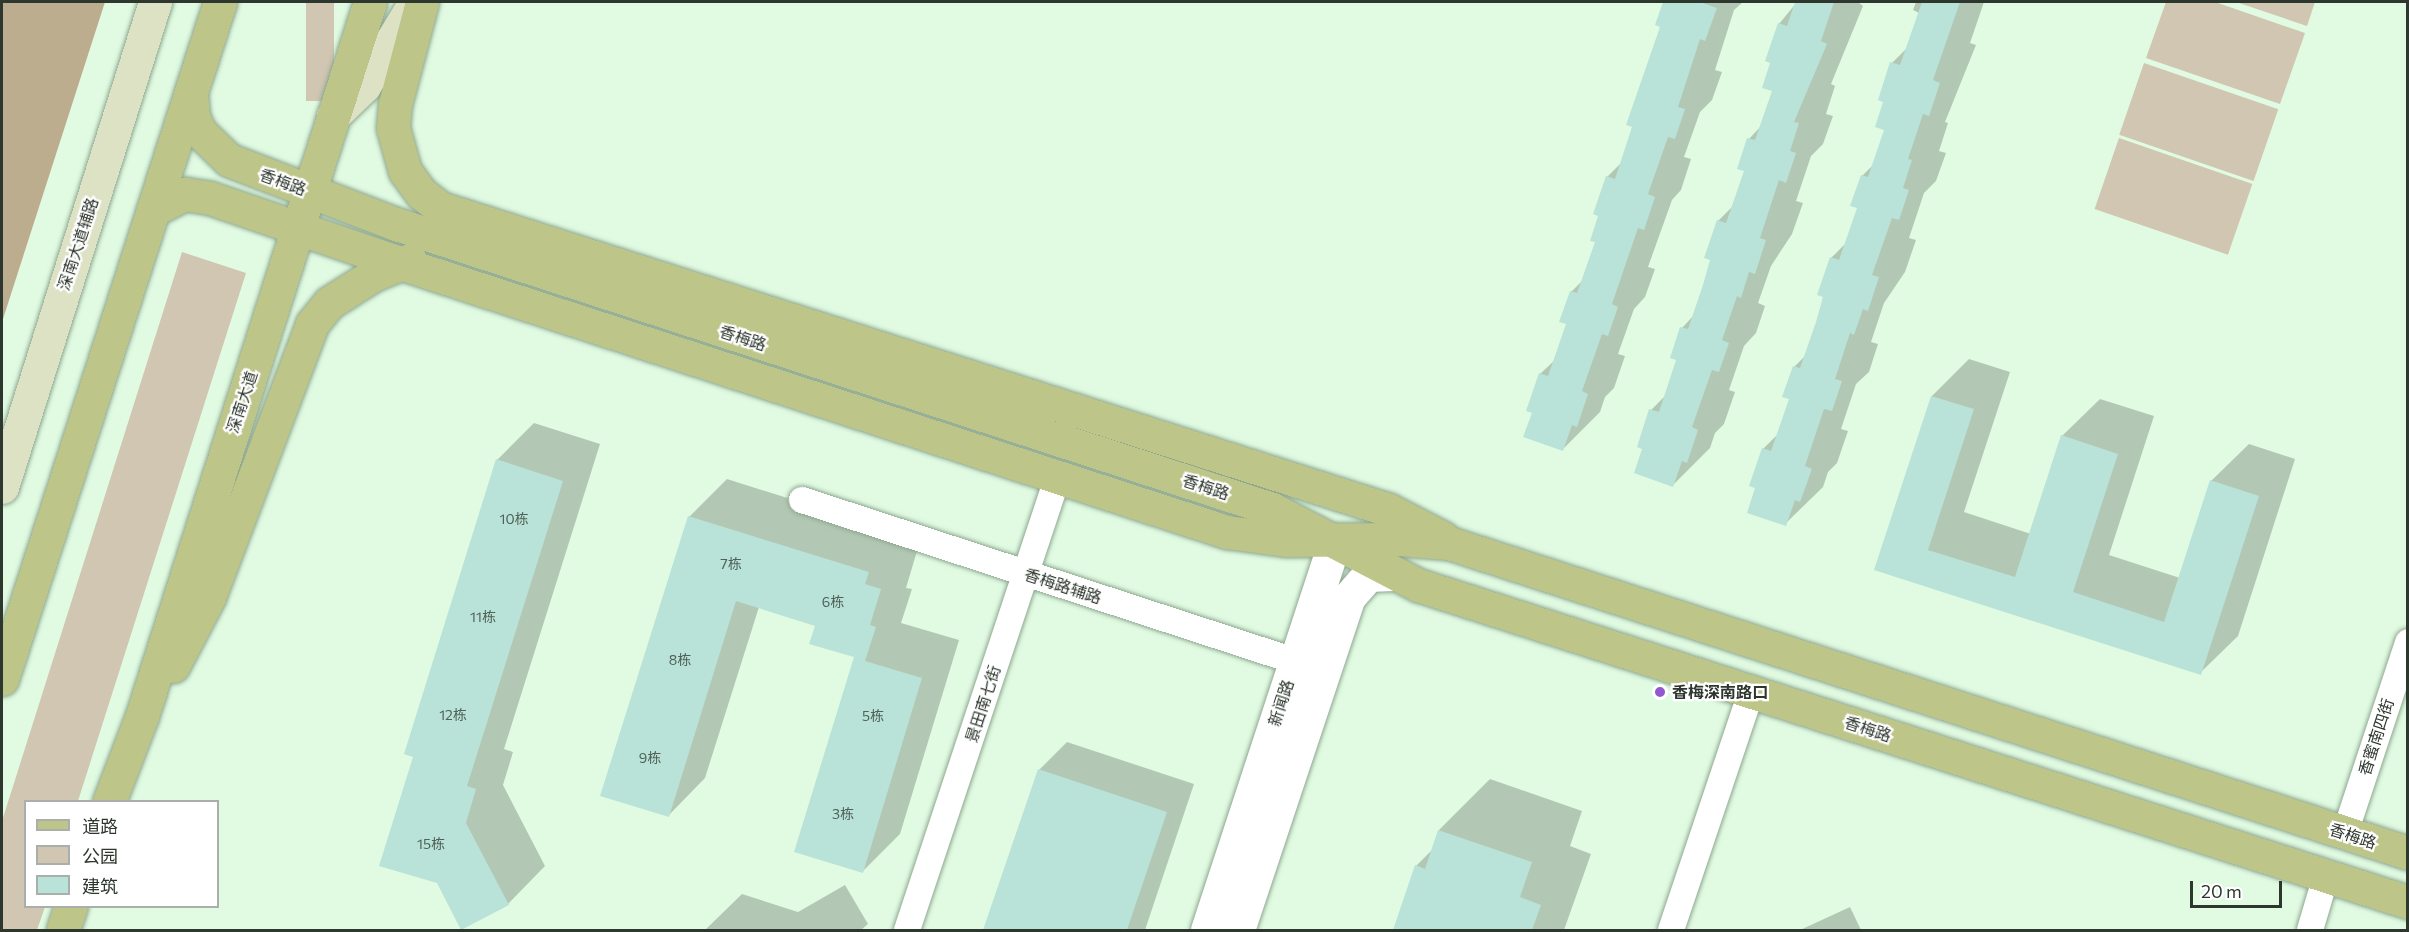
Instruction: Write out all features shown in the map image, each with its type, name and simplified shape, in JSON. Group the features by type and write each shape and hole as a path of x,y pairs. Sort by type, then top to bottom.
{"main road":[{"name":"深南大道辅路","path":"2,487 155,2"},
{"path":"2,679 220,2"},
{"name":"深南大道","path":"109,800 142,716 370,2"},
{"path":"333,116 364,86 415,2"},
{"path":"422,2 395,104 393,128 405,171 421,194 440,208 1389,510 1427,527 1449,543"},
{"name":"香梅路","path":"191,93 193,117 211,146 244,168 452,244 1255,503 1335,541 1393,574 1751,692 2408,902"},
{"name":"香梅路","path":"153,210 174,197 196,194 400,263 1227,532 1272,539 1335,541 1398,539 1449,543 2408,853"},
{"path":"142,716 186,645 209,597 312,324 329,303 373,275 452,244"},
{"path":"63,930 69,908"},
{"path":"80,930 81,908"}],"street":[{"name":"景田南七街","path":"907,930 1058,477"},
{"name":"香梅路辅路","path":"802,500 1309,666"},
{"name":"新闻路","path":"1335,541 1343,551 1349,572 1346,604"},
{"name":"新闻路","path":"1238,930 1309,666 1335,541"},
{"name":"新闻路","path":"1207,930 1309,666 1364,578 1378,573 1393,574"},
{"name":"香蜜南四街","path":"2345,833 2408,642"},
{"path":"1671,930 1751,692"},
{"path":"2310,930 2326,876"}],"green space":[{"path":"306,2 334,2 334,101 306,101"},
{"path":"2166,2 2215,2 2305,33 2280,104 2146,58"},
{"path":"2236,2 2315,2 2307,26"},
{"path":"2144,63 2278,109 2254,181 2119,135"},
{"path":"2119,138 2252,184 2228,255 2095,209"},
{"path":"182,252 246,273 78,800 24,800 24,908 45,908 37,930 2,930 2,821"}],"shaded area":[{"path":"2,2 105,2 2,322"}],"building":[{"path":"1663,2 1700,2 1717,8 1705,41 1700,39 1678,107 1685,109 1675,139 1668,137 1648,194 1655,197 1644,230 1638,228 1612,304 1618,307 1608,336 1602,334 1582,391 1588,394 1577,427 1572,425 1563,451 1523,437 1532,413 1526,411 1539,373 1548,376 1566,324 1559,322 1570,291 1577,293 1595,242 1590,241 1598,216 1593,214 1606,176 1615,179 1632,127 1626,125 1660,27 1655,25"},
{"path":"1795,2 1834,2 1821,41 1827,44 1794,122 1799,123 1790,151 1796,153 1786,183 1779,180 1760,238 1766,240 1755,274 1749,272 1741,298 1737,296 1722,340 1729,343 1719,372 1712,370 1692,427 1698,430 1687,463 1682,461 1673,487 1634,473 1642,449 1637,447 1649,409 1659,412 1676,360 1670,358 1680,327 1688,329 1703,285 1710,260 1704,258 1717,220 1726,223 1744,171 1737,169 1747,138 1755,140 1772,91 1762,88 1770,63 1765,61 1778,23 1787,26"},
{"path":"1922,2 1960,2 1933,80 1940,83 1929,116 1923,114 1908,159 1912,160 1903,188 1909,190 1899,220 1892,218 1872,275 1879,277 1868,311 1863,309 1854,335 1850,333 1835,379 1842,381 1832,411 1824,409 1805,466 1812,469 1800,502 1795,500 1786,526 1747,513 1755,488 1749,486 1762,448 1771,451 1789,399 1782,397 1793,366 1800,368 1816,322 1823,297 1817,295 1830,257 1839,260 1857,208 1850,206 1861,175 1868,177 1884,130 1875,127 1883,102 1878,100 1890,62 1900,65"},
{"path":"1931,396 1974,409 1928,550 2015,577 2061,435 2118,454 2073,592 2164,622 2210,480 2259,496 2201,675 1874,570"},
{"path":"496,459 563,481 467,786 476,789 466,823 509,905 461,930 437,883 379,866 413,757 404,754"},
{"path":"688,516 869,572 865,584 881,589 870,625 876,627 865,661 922,678 863,873 794,852 854,657 809,644 815,626 736,601 669,817 600,796"},
{"path":"1038,769 1167,812 1127,930 983,930"},
{"path":"1438,830 1532,862 1520,897 1541,905 1532,930 1393,930 1415,865 1425,869"}],"place":[{"name":"香梅深南路口","path":"1660,692"}]}
